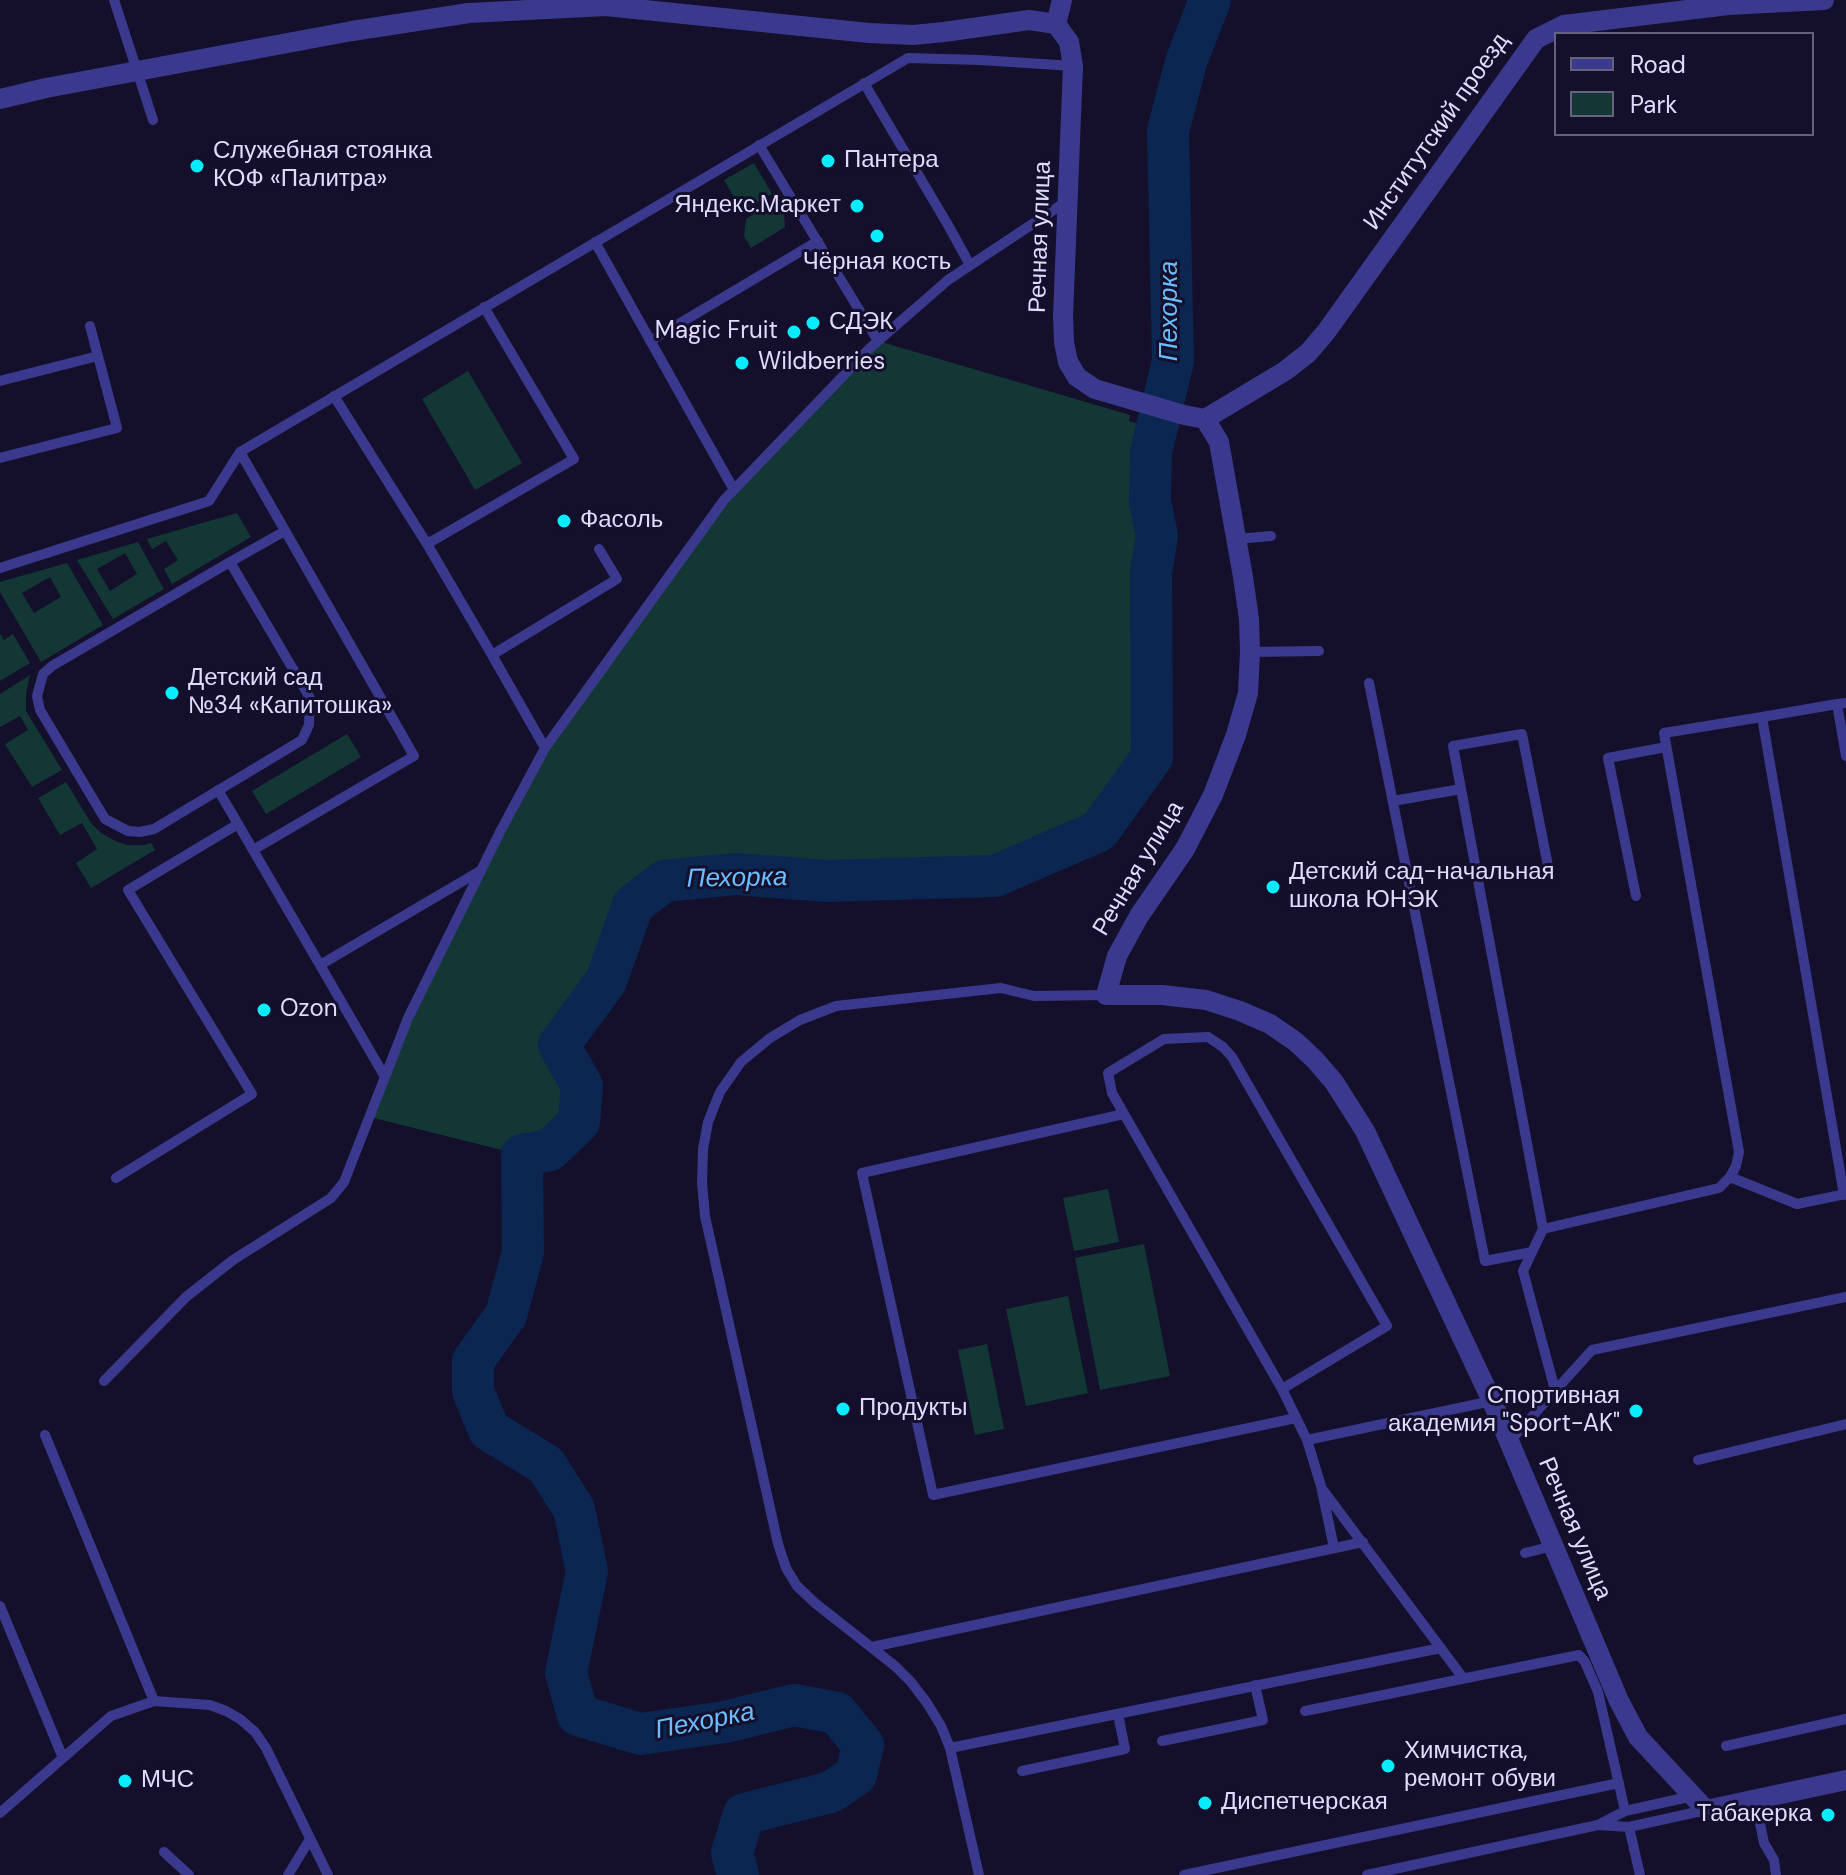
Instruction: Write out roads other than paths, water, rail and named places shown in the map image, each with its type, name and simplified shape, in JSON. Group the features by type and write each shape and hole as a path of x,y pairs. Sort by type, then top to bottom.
{"street":[{"path":"0,99 352,31 469,13 606,6 913,35 1029,20 1056,24 1062,0"},
{"name":"Институтский проезд","path":"1205,419 1285,371 1308,353 1536,39 1564,25 1728,5 1824,0"},
{"name":"Речная улица","path":"1056,24 1069,42 1073,66 1063,316 1068,362 1077,377 1095,389 1205,419 1219,442 1249,619 1248,693 1209,814 1139,916 1117,956 1106,995 1162,995 1206,1000 1270,1024 1315,1060 1349,1104 1365,1131 1492,1401 1619,1701 1638,1737 1699,1803"},
{"path":"1699,1803 1755,1799 1846,1780"}],"lane":[{"path":"114,0 153,120"},
{"path":"0,568 209,501 240,452 908,58 1073,66"},
{"path":"864,83 970,265"},
{"path":"759,145 878,341"},
{"path":"104,1381 186,1297 233,1260 331,1198 344,1182 408,1018 545,748 724,500 878,341 948,280 1069,199"},
{"path":"650,341 818,241"},
{"path":"595,242 734,490"},
{"path":"427,544 574,459 484,307"},
{"path":"0,458 117,428 90,326"},
{"path":"0,381 98,356"},
{"path":"334,396 427,544 545,748"},
{"path":"240,452 414,756 253,850"},
{"path":"230,562 310,698 309,725 302,740 154,829 140,832 115,826 105,819 40,710 37,696 43,674 52,666 230,562 285,531"},
{"path":"1236,539 1271,536"},
{"path":"492,655 617,579 599,549"},
{"path":"1250,652 1319,651"},
{"path":"1369,683 1485,1261 1532,1252"},
{"path":"1543,1229 1719,1188 1736,1166 1739,1152 1664,733 1841,703 1846,756"},
{"path":"1730,1177 1797,1204 1845,1195 1762,717"},
{"path":"1548,866 1522,734 1453,746 1543,1229 1523,1271 1555,1390"},
{"path":"1636,896 1608,758 1666,747"},
{"path":"1393,801 1461,789"},
{"path":"218,790 385,1077"},
{"path":"116,1178 252,1094 128,890 238,824"},
{"path":"320,965 481,870"},
{"path":"979,1875 950,1748 927,1703 911,1682 797,1586 786,1568 778,1544 705,1216 703,1149 708,1122 720,1092 741,1062 770,1038 800,1020 836,1006 1001,988 1034,996 1106,995"},
{"path":"1282,1389 1387,1326 1232,1057 1208,1037 1164,1039 1108,1073 1112,1093 1282,1389 1307,1440 1321,1486 1334,1548"},
{"path":"1124,1114 862,1173 933,1495 1296,1418"},
{"path":"1509,1442 1592,1350 1846,1297"},
{"path":"1307,1440 1492,1401"},
{"path":"1698,1460 1846,1424"},
{"path":"45,1435 154,1701"},
{"path":"1321,1486 1463,1678"},
{"path":"872,1647 1363,1542"},
{"path":"1525,1553 1553,1546"},
{"path":"0,1606 63,1758"},
{"path":"950,1748 1441,1648"},
{"path":"1305,1711 1579,1655 1598,1692 1625,1811"},
{"path":"1162,1741 1263,1720 1255,1685"},
{"path":"0,1813 111,1716 154,1701 210,1705 240,1719 255,1732 266,1748 328,1875"},
{"path":"1022,1771 1125,1749 1118,1714"},
{"path":"1726,1746 1846,1719"},
{"path":"1184,1875 1619,1783"},
{"path":"1755,1799 1764,1843 1774,1860 1776,1875"},
{"path":"1367,1875 1598,1825 1625,1811 1699,1803"},
{"path":"1598,1825 1629,1827 1699,1803"},
{"path":"1629,1827 1640,1875"},
{"path":"288,1875 310,1839"},
{"path":"164,1852 189,1875"}],"waterway":[{"name":"Пехорка","path":"738,1875 732,1853 744,1814 831,1792 856,1775 863,1745 837,1713 794,1705 725,1722 640,1734 578,1715 566,1673 587,1571 574,1509 546,1465 489,1430 473,1391 473,1361 506,1315 523,1252 522,1155 550,1150 579,1122 582,1086 559,1045 606,981 633,905 664,881 735,874 827,881 995,876 1099,831 1152,757 1151,573 1157,536 1150,502 1151,452 1173,361 1168,131 1186,62 1210,0"}],"place":[{"name":"Пантера","path":"828,161"},
{"name":"Служебная стоянка КОФ «Палитра»","path":"197,166"},
{"name":"Яндекс.Маркет","path":"857,206"},
{"name":"Чёрная кость","path":"877,236"},
{"name":"СДЭК","path":"813,323"},
{"name":"Magic Fruit","path":"794,332"},
{"name":"Wildberries","path":"742,363"},
{"name":"Фасоль","path":"564,521"},
{"name":"Детский сад №34 «Капитошка»","path":"172,693"},
{"name":"Детский сад-начальная школа ЮНЭК","path":"1273,887"},
{"name":"Ozon","path":"264,1010"},
{"name":"Продукты","path":"843,1409"},
{"name":"Спортивная академия \"Sport-AK\"","path":"1636,1411"},
{"name":"Химчистка, ремонт обуви","path":"1388,1766"},
{"name":"МЧС","path":"125,1781"},
{"name":"Диспетчерская","path":"1205,1803"},
{"name":"Табакерка","path":"1828,1815"}]}
